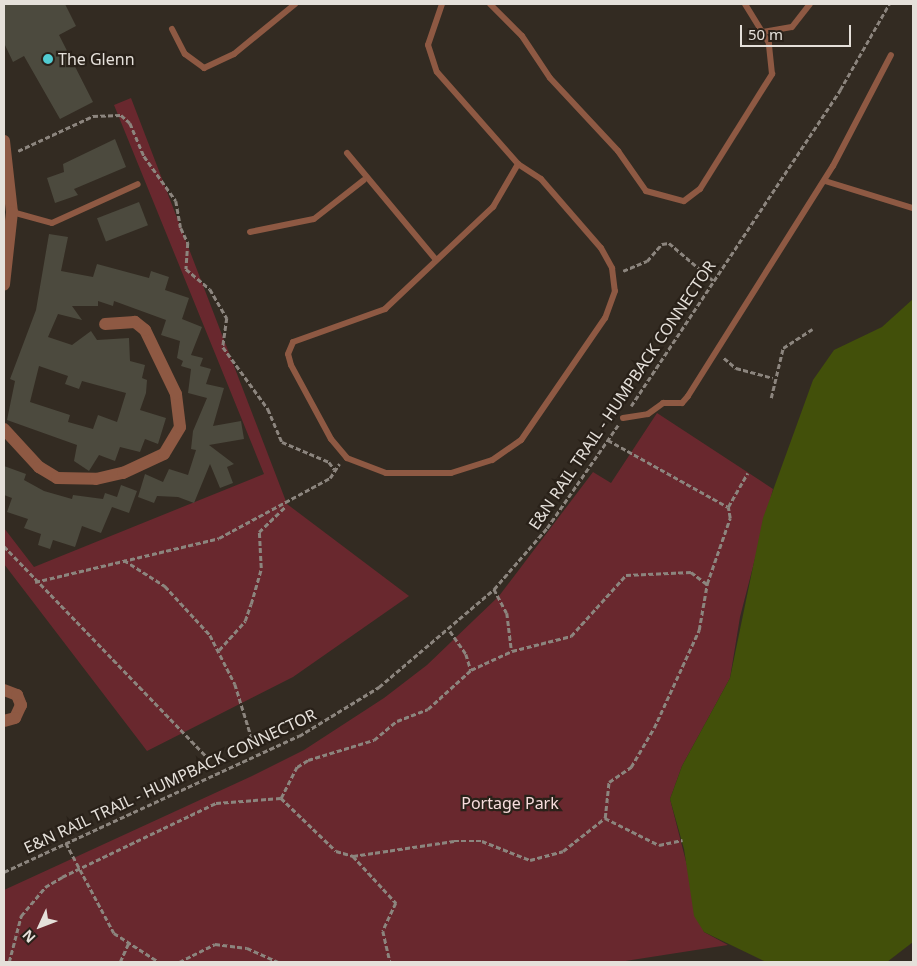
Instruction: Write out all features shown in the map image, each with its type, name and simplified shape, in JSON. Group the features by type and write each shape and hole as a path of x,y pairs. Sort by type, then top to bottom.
{"street":[{"path":"4,141 12,212 4,284"},
{"path":"4,429 39,467 57,478 123,473 164,454 180,427 176,394 145,330 135,322 105,324"},
{"path":"4,690 17,695 21,705 16,718 4,721"}],"lane":[{"path":"172,29 185,54 204,68 234,54 295,4"},
{"path":"442,4 428,46 437,72 518,164 541,179 601,248 612,268 615,290 605,318 521,440 492,460 451,474 386,473 366,468 347,458 331,439 288,354 293,342 302,337 385,308 493,207 518,164"},
{"path":"490,4 522,36 550,78 618,151 646,191 664,199 684,201 700,188 772,74 772,56 763,32 745,4"},
{"path":"763,32 792,28 810,4"},
{"path":"623,418 648,414 663,403 682,403 719,352 825,180 891,55"},
{"path":"347,153 364,180 436,260"},
{"path":"250,232 314,219 364,180"},
{"path":"825,180 913,208"},
{"path":"12,212 52,223 138,184"}],"path":[{"name":"E&N RAIL TRAIL - HUMPBACK CONNECTOR","path":"4,872 298,736 380,687 450,631 494,589 547,528 623,418 854,68 889,4"},
{"path":"7,156 93,116 122,115 134,129 144,156 176,201 181,228 188,243 186,269 210,290 226,318 223,348 268,409 282,442 332,465 330,478 288,504 219,538 35,582"},
{"path":"612,268 626,272 669,243 714,281"},
{"path":"772,398 773,378 782,348 812,330"},
{"path":"719,352 736,368 757,372 773,378"},
{"path":"608,440 728,508"},
{"path":"9,962 14,933 31,901 45,887 78,869 216,803 281,798 336,851 353,856 482,841 530,860 563,851 605,818 609,782 631,767 675,689 699,630 707,584 730,518 728,508 748,472"},
{"path":"219,650 245,621 251,604 261,568 259,532 288,504"},
{"path":"4,546 35,582 210,760"},
{"path":"123,560 165,586 190,609 219,650 252,739"},
{"path":"281,798 297,767 374,740 397,721 428,709 471,670 512,651 571,636 626,575 691,572 707,584"},
{"path":"494,589 507,613 512,651"},
{"path":"450,631 466,654 471,670"},
{"path":"605,818 659,844 682,840"},
{"path":"66,843 78,869 114,932 128,944 159,962"},
{"path":"353,856 396,903 383,931 390,962"},
{"path":"120,962 128,944"},
{"path":"179,962 215,944 247,948 278,962"}],"green space":[{"path":"131,98 287,504 409,596 293,677 147,751 4,564 4,528 34,567 264,474 114,105"},
{"name":"Portage Park","path":"657,413 773,489 740,617 730,678 682,766 670,799 704,932 728,945 619,962 4,962 4,890 252,776 304,750 384,698 427,665 499,596 593,472 611,483"}],"shaded area":[{"path":"913,299 913,942 887,962 766,962 704,932 694,916 684,849 670,799 682,766 730,678 763,518 813,380 834,350 882,327"}],"building":[{"name":"The Glenn","path":"4,4 65,4 76,26 59,35 93,102 60,119 24,56 13,62 4,43"},
{"path":"115,139 126,167 74,189 78,195 55,203 47,178 64,172 63,164"},
{"path":"139,202 148,225 106,241 97,218"},
{"path":"49,234 68,237 61,271 93,277 97,264 149,278 151,271 169,277 165,290 189,298 182,319 202,327 191,355 203,358 200,366 211,369 206,384 224,388 213,426 241,421 244,439 209,445 234,464 227,467 233,483 220,488 210,464 194,503 178,497 157,496 154,503 138,497 145,474 163,482 169,469 188,475 196,450 191,449 193,431 207,398 188,393 191,369 181,366 183,361 177,358 180,341 161,335 166,320 114,301 113,306 98,301 98,306 72,306 82,320 58,314 48,337 72,345 91,331 97,340 129,338 130,361 145,365 142,378 147,380 146,393 140,410 166,418 158,444 145,439 140,452 120,447 115,461 99,455 89,471 74,461 77,445 7,420 15,381 10,379 36,310","holes":["39,366 68,376 65,384 79,389 82,381 126,393 117,422 98,415 93,429 68,422 70,415 30,402"]},
{"path":"4,466 26,474 24,480 44,491 72,499 73,495 103,499 105,493 117,497 121,485 137,491 129,513 112,507 101,533 82,526 75,547 53,540 50,549 38,545 41,534 24,528 28,519 7,512 12,498 4,495"}],"place":[{"name":"The Glenn","path":"48,59"}]}
